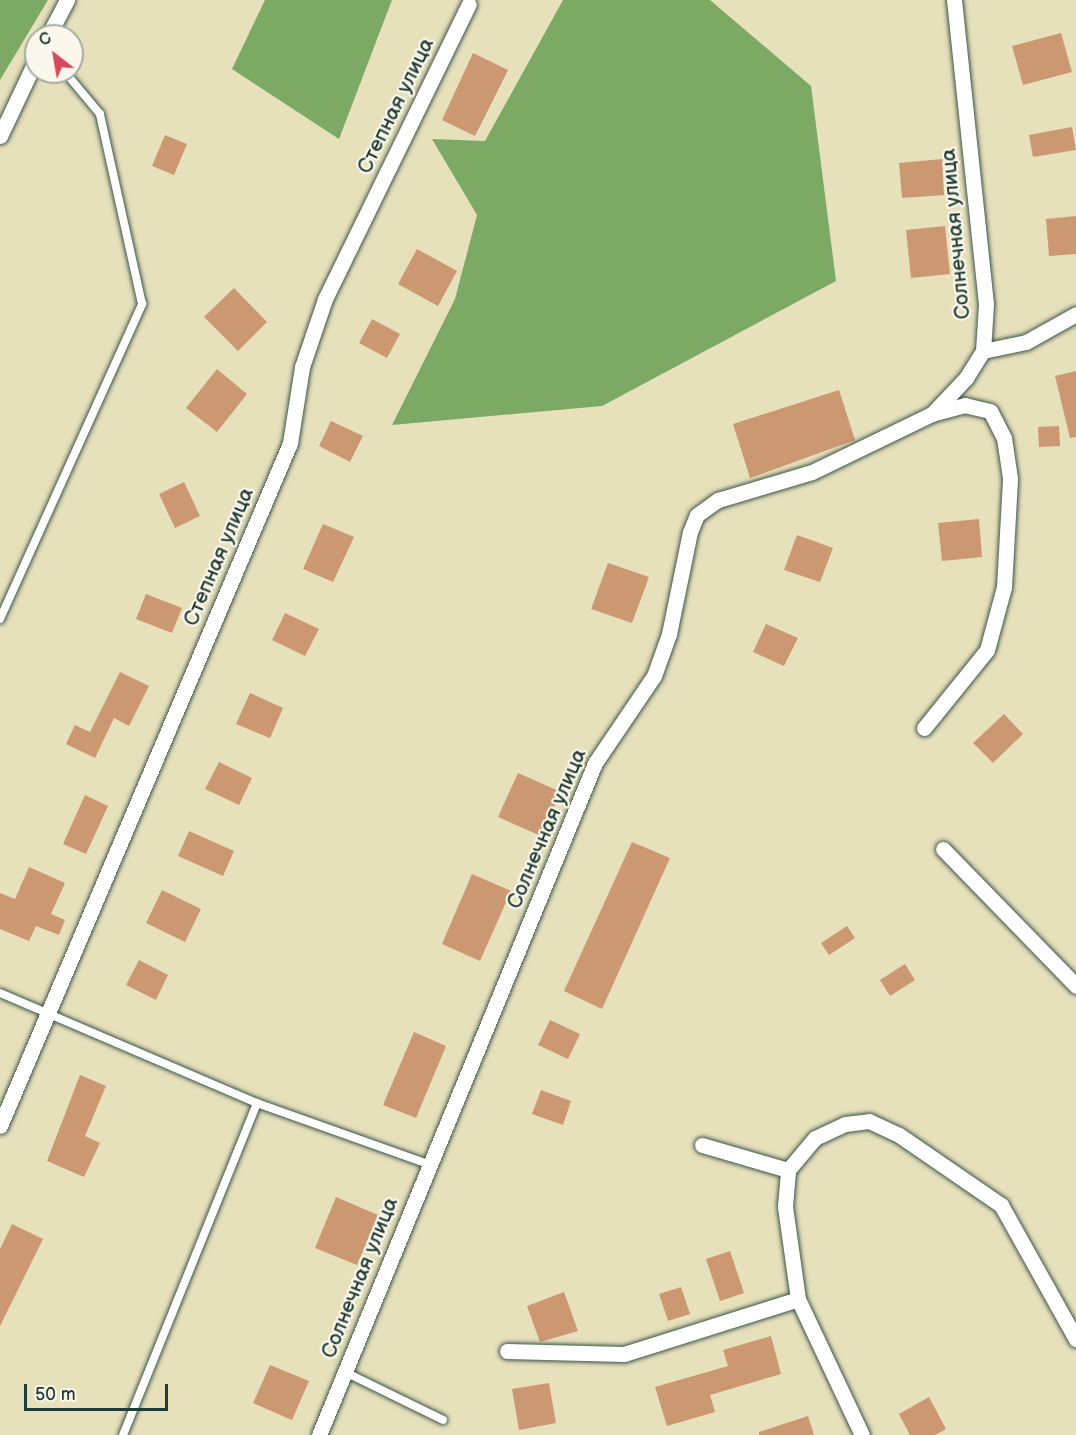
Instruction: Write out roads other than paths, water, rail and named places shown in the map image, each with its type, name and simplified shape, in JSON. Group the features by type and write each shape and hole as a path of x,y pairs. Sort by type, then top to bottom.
{"street":[{"path":"54,24 67,0"},
{"name":"Солнечная улица","path":"319,1435 401,1239 428,1164 595,763 654,676 669,634 690,532 698,515 718,500 812,472 932,414 966,378 983,351 987,304 954,0"},
{"name":"Степная улица","path":"0,1126 50,1014 290,443 302,367 325,299 470,4"},
{"path":"0,136 25,84"},
{"path":"983,351 1026,342 1076,314"},
{"path":"924,728 987,650 1004,587 1010,478 1004,438 990,411 965,405 932,414"},
{"path":"943,849 1076,986"},
{"path":"862,1435 798,1299 785,1206 788,1170 815,1138 845,1124 869,1121 899,1135 1001,1205 1076,1339"},
{"path":"702,1145 788,1170"},
{"path":"507,1351 624,1354 798,1299"}],"lane":[{"path":"0,619 142,304 100,114 74,84"},
{"path":"0,993 257,1103 428,1164"},
{"path":"123,1435 257,1103"},
{"path":"345,1372 443,1420"}]}
